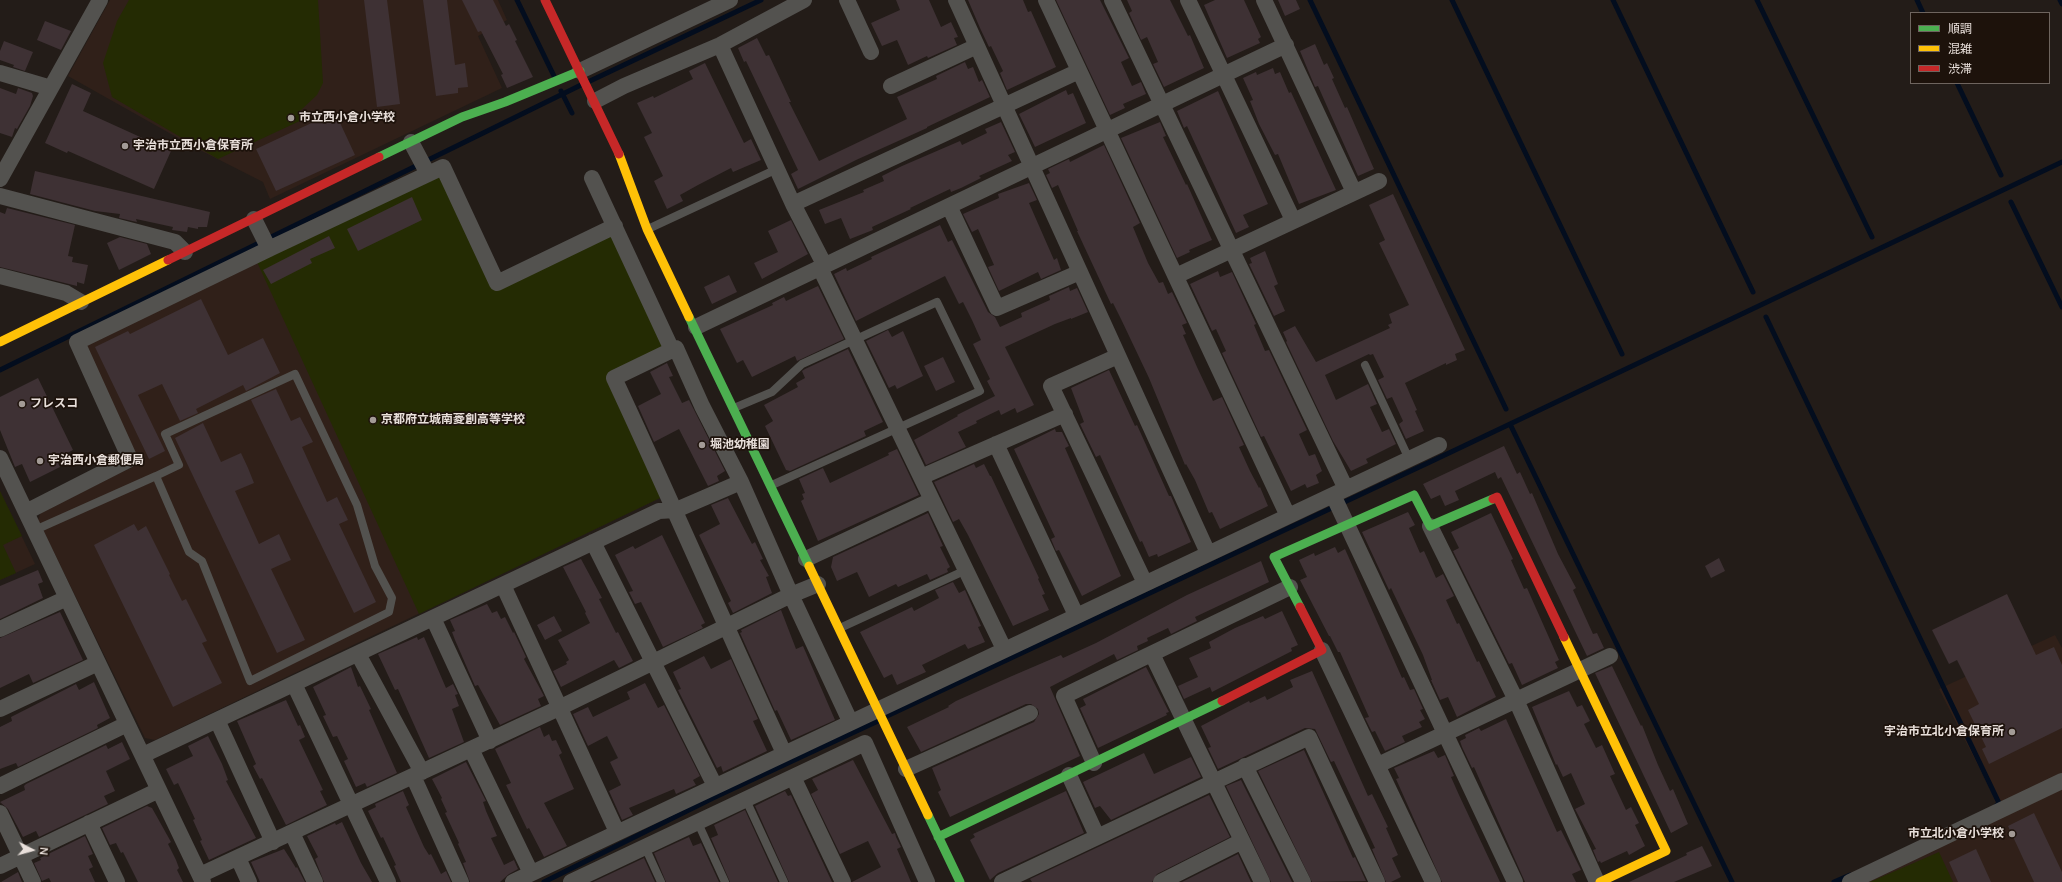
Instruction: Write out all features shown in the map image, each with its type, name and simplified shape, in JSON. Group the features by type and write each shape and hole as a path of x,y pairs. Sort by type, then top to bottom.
{"street":[{"path":"0,179 100,0"},
{"path":"545,0 576,74 593,97 625,165 647,229 696,327 960,882"},
{"path":"26,512 130,459 77,342 462,117 576,74 730,0"},
{"path":"593,97 624,86 720,45 804,0"},
{"path":"847,0 872,52"},
{"path":"956,0 1208,553"},
{"path":"1046,0 1288,516"},
{"path":"1112,0 1232,250 1339,492 1346,524 1515,882"},
{"path":"1188,0 1293,220"},
{"path":"1264,0 1354,192"},
{"path":"720,45 854,339 1004,649"},
{"path":"696,327 1286,45"},
{"path":"891,86 977,46"},
{"path":"793,204 1080,71"},
{"path":"0,73 51,88"},
{"path":"414,146 426,170"},
{"path":"0,342 185,252 262,235 426,170 443,167 497,283 615,226"},
{"path":"592,178 672,350"},
{"path":"1176,276 1379,180"},
{"path":"0,196 175,242 185,252"},
{"path":"949,206 997,308 1080,272"},
{"path":"0,276 66,293 81,302"},
{"path":"784,753 726,627 676,510 614,378 676,348 702,406 741,482 791,595 850,721"},
{"path":"1118,356 1051,386 1145,583"},
{"path":"702,406 727,393"},
{"path":"921,477 1065,414"},
{"path":"996,444 1076,615"},
{"path":"513,882 850,721 1440,445"},
{"path":"0,458 202,879 238,858 559,708 791,595 818,584"},
{"path":"143,755 659,511 676,510 741,482"},
{"path":"1433,882 1322,650 1274,556 1414,495 1516,700 1597,882"},
{"path":"1430,526 1497,497 1580,670 1666,851 1600,882"},
{"path":"806,559 932,500"},
{"path":"593,542 715,786"},
{"path":"503,585 617,832"},
{"path":"1094,763 1064,696 1290,587"},
{"path":"0,628 67,598"},
{"path":"433,618 490,740"},
{"path":"938,837 1184,721 1322,650"},
{"path":"358,654 418,774 461,882"},
{"path":"1152,654 1262,882"},
{"path":"1378,765 1610,656"},
{"path":"0,708 98,663"},
{"path":"294,684 388,882"},
{"path":"906,769 1030,713"},
{"path":"217,720 273,842"},
{"path":"0,786 127,724"},
{"path":"1002,882 1213,781 1309,737 1377,882"},
{"path":"571,882 596,877 645,847 865,743 927,882"},
{"path":"471,749 531,873"},
{"path":"1245,766 1303,882"},
{"path":"1069,775 1097,836"},
{"path":"793,777 843,882"},
{"path":"1850,882 2062,781"},
{"path":"0,866 159,790"},
{"path":"0,813 33,882"},
{"path":"90,823 118,882"},
{"path":"292,833 315,882"},
{"path":"1161,882 1242,841"},
{"path":"238,858 249,882"}],"lane":[{"path":"647,229 777,169"},
{"path":"734,408 772,392 802,364 937,302 941,308 980,391 771,485"},
{"path":"1365,365 1409,459"},
{"path":"35,530 179,465 164,434 296,374 357,505 373,561 392,598 389,612 250,681 202,561 189,552 156,476"},
{"path":"839,628 966,570"},
{"path":"746,800 784,882"},
{"path":"698,823 725,882"},
{"path":"645,847 661,882"}],"shaded area":[{"name":"市立西小倉小学校","path":"110,0 498,0 507,20 478,36 502,88 270,199 263,182 196,148 68,76"},
{"name":"京都府立城南菱創高等学校","path":"441,175 496,289 607,376 660,498 155,740 145,738 38,520 41,512 140,463 86,351 89,341"},
{"path":"0,491 35,564 0,580"},
{"name":"宇治市立北小倉保育所","path":"2055,635 2062,648 2062,776 1999,807 1939,689"},
{"name":"市立北小倉小学校","path":"2062,786 2062,882 1860,882"}],"green space":[{"path":"129,0 318,0 323,83 317,95 300,111 302,120 218,159 112,97 103,63 117,21"},
{"path":"441,175 496,290 606,235 613,236 662,343 661,350 607,376 662,492 660,498 419,614 257,262"},
{"path":"0,491 22,536 3,545 16,573 0,580"},
{"path":"1939,852 1953,882 1870,882"}],"building":[{"path":"364,0 387,0 400,104 377,107"},
{"path":"423,0 447,0 455,65 465,63 468,87 458,88 458,93 436,96"},
{"path":"462,0 493,0 506,26 509,24 517,40 515,41 533,77 507,88 501,75 503,74 481,31 478,32"},
{"path":"896,0 929,0 941,27 951,22 958,37 954,38 957,45 908,65 897,40 882,46 871,23 900,10"},
{"path":"968,0 1023,0 1028,12 1031,11 1056,67 1007,90 1000,73 1003,71 991,46 989,47"},
{"path":"1056,0 1100,0 1129,58 1121,62 1132,86 1141,82 1146,94 1123,104 1125,108 1110,115"},
{"path":"1127,0 1170,0 1188,36 1190,35 1204,68 1164,87 1153,64 1158,62 1147,37 1141,40 1129,13 1132,11"},
{"path":"1215,0 1244,0 1261,37 1258,39 1260,43 1227,58 1204,5"},
{"path":"1278,0 1296,0 1300,9 1285,16"},
{"path":"45,21 71,31 61,50 37,40"},
{"path":"757,38 766,56 769,55 791,102 789,102 819,161 907,119 897,97 937,79 936,76 965,62 968,69 973,67 979,82 982,80 990,97 798,189 791,174 798,170 746,61 744,62 738,48"},
{"path":"4,41 33,52 25,71 0,60 0,51"},
{"path":"1315,44 1324,65 1327,63 1334,78 1332,79 1345,108 1347,107 1374,169 1358,176 1318,86 1315,87 1300,51"},
{"path":"705,63 744,143 751,139 761,160 733,172 731,168 698,185 680,195 683,201 667,209 654,181 663,176 644,137 652,133 637,103 653,96 654,98 693,79 689,71"},
{"path":"1273,68 1275,74 1280,72 1289,93 1291,92 1336,190 1299,204 1278,154 1275,155 1259,124 1250,101 1253,100 1243,78 1256,72 1257,75"},
{"path":"72,84 91,93 83,111 171,151 154,189 68,151 67,153 45,143"},
{"path":"0,88 16,94 18,88 32,93 33,96 30,106 17,129 15,128 12,137 0,133"},
{"path":"1066,90 1068,95 1073,93 1086,123 1035,147 1019,114"},
{"path":"1218,91 1268,204 1243,215 1249,227 1236,233 1187,126 1184,128 1177,111"},
{"path":"335,112 355,155 276,191 256,149"},
{"path":"1001,122 1015,152 1008,155 1012,161 979,176 981,178 961,188 951,192 950,189 872,227 873,230 850,239 841,218 825,224 819,210 864,192 863,190 884,181 882,176 902,166 960,141 962,145 987,133 985,129"},
{"path":"1160,122 1166,136 1163,137 1186,185 1187,184 1212,240 1189,250 1190,252 1177,258 1121,138"},
{"path":"1104,145 1140,223 1133,227 1148,263 1159,283 1163,282 1168,294 1172,292 1187,323 1182,325 1186,334 1183,335 1197,367 1213,401 1222,397 1244,445 1239,447 1250,471 1259,488 1260,487 1268,506 1220,529 1212,512 1209,513 1195,480 1186,464 1185,465 1149,378 1113,303 1111,304 1077,231 1058,185 1052,188 1046,175 1050,173 1048,169 1069,159 1070,162"},
{"path":"35,171 210,212 207,227 198,227 198,229 188,227 187,232 172,230 173,227 136,219 137,222 119,218 120,214 95,211 30,194"},
{"path":"1029,183 1037,200 1029,203 1054,260 1057,258 1061,270 1041,279 1038,272 999,291 988,267 994,265 978,229 972,232 963,214 999,198 998,194"},
{"path":"1393,194 1465,350 1455,354 1457,360 1446,365 1446,363 1405,383 1417,410 1415,411 1424,431 1406,439 1399,424 1403,421 1392,397 1387,399 1378,380 1384,377 1373,354 1369,354 1325,375 1336,400 1368,384 1377,404 1370,407 1382,432 1389,429 1396,444 1366,459 1368,463 1351,471 1333,441 1286,342 1287,341 1283,332 1295,326 1316,362 1390,328 1388,325 1392,323 1389,314 1409,305 1379,243 1385,240 1369,205"},
{"path":"412,197 422,220 358,251 347,229"},
{"path":"7,208 75,225 68,256 73,257 72,262 88,265 84,284 77,282 77,286 0,267 0,212 5,214"},
{"path":"791,220 808,254 762,279 754,263 778,252 768,231"},
{"path":"940,225 948,242 952,240 988,312 995,317 1000,327 1022,317 1021,313 1050,300 1049,296 1069,287 1070,291 1077,288 1088,312 1055,324 1005,347 1034,405 1017,413 1015,408 1001,415 999,410 976,421 977,423 958,432 966,447 926,465 914,440 958,416 957,415 995,396 987,381 990,379 973,344 981,340 972,320 963,302 959,304 945,276 856,321 834,274 846,268 847,271 872,259 871,257"},
{"path":"329,236 335,248 310,259 312,263 271,284 263,270"},
{"path":"120,237 147,244 151,254 119,270 107,243"},
{"path":"1265,251 1278,284 1274,286 1285,311 1274,316 1249,264 1252,263 1250,258"},
{"path":"1218,271 1220,277 1232,272 1256,324 1254,325 1265,351 1269,350 1307,430 1299,434 1309,456 1315,454 1322,471 1316,475 1319,483 1307,488 1305,484 1291,491 1264,436 1261,437 1222,353 1226,351 1216,329 1212,331 1190,284"},
{"path":"729,275 737,292 712,304 704,287"},
{"path":"818,286 844,339 797,361 795,356 752,377 743,360 737,363 720,329 773,305 772,303 784,297 786,301"},
{"path":"201,299 228,355 263,338 280,373 246,391 243,385 196,409 198,413 180,421 162,384 138,395 165,451 149,459 95,347 128,331 130,334"},
{"path":"888,330 892,337 903,331 923,376 897,389 895,385 889,388 866,341"},
{"path":"848,349 883,422 864,431 866,436 790,471 786,470 765,426 773,421 764,405 798,387 796,383 805,378 802,371 805,369"},
{"path":"943,357 955,382 936,391 924,366"},
{"path":"667,363 673,376 669,377 682,403 689,400 725,471 717,476 719,481 708,486 679,429 654,442 638,406 661,394 650,372"},
{"path":"1109,370 1135,426 1137,425 1169,496 1171,496 1191,542 1158,557 1157,554 1149,557 1142,541 1140,542 1100,455 1096,457 1080,424 1084,422 1071,388"},
{"path":"38,378 73,450 56,459 60,467 30,482 22,464 15,467 0,430 0,397"},
{"path":"276,389 291,421 300,417 313,442 302,447 327,502 337,497 348,520 339,524 376,602 354,613 251,400"},
{"path":"203,423 221,462 241,453 248,468 254,483 235,491 259,544 279,534 291,560 271,569 305,640 277,653 175,438"},
{"path":"1055,429 1056,432 1062,432 1069,446 1065,448 1121,576 1082,596 1059,550 1056,551 1051,539 1055,537 1014,449"},
{"path":"1504,446 1517,474 1520,472 1530,494 1532,493 1558,554 1576,588 1573,590 1593,634 1597,633 1604,648 1587,656 1501,477 1498,479 1495,472 1455,491 1459,500 1445,506 1440,495 1431,499 1423,484"},
{"path":"897,449 919,495 818,541 801,501 804,499 802,494 805,493 799,479 823,468 830,483 889,455 888,453"},
{"path":"974,464 976,468 984,464 991,476 1039,578 1038,579 1045,594 1042,595 1049,610 1013,626 968,535 959,519 953,522 934,482"},
{"path":"728,498 752,544 755,542 763,559 760,560 769,576 766,577 772,593 733,613 728,603 731,601 699,535 720,524 711,505"},
{"path":"1408,512 1415,525 1409,528 1420,553 1424,551 1436,578 1443,574 1454,596 1446,600 1457,624 1459,623 1477,662 1479,661 1496,697 1457,717 1448,697 1440,700 1431,680 1423,655 1391,588 1389,590 1362,532"},
{"path":"928,513 943,546 940,547 950,567 947,569 948,572 930,580 927,574 898,587 896,584 869,597 857,572 837,581 831,567 833,557"},
{"path":"1491,513 1513,559 1511,560 1524,589 1527,588 1559,660 1555,662 1558,668 1522,685 1512,663 1509,664 1453,551 1459,548 1451,532"},
{"path":"134,524 138,531 146,526 182,601 186,599 207,641 202,643 222,683 173,707 94,545"},
{"path":"662,535 705,623 701,625 703,628 663,647 641,602 635,604 629,592 633,591 615,555 633,546 635,549"},
{"path":"1335,547 1338,553 1345,549 1402,678 1404,677 1410,690 1414,689 1423,709 1420,710 1425,719 1419,722 1422,727 1402,736 1405,742 1385,751 1375,731 1372,732 1365,718 1369,717 1340,652 1338,652 1329,636 1300,580 1307,577 1299,560 1314,553 1315,556"},
{"path":"1719,558 1725,571 1711,578 1705,566"},
{"path":"581,559 602,598 599,599 616,633 618,632 633,661 619,668 614,660 561,687 553,671 567,664 566,662 569,660 558,640 590,623 563,567"},
{"path":"1261,561 1269,582 1195,617 1197,621 1171,634 1168,628 1147,638 1148,641 1137,646 1138,650 1117,660 1114,654 1050,687 1080,756 950,817 938,792 941,790 932,768 1034,722 1039,714 1038,709 1031,704 1026,704 921,752 907,727 949,707 948,706 956,701 1012,676 1061,655 1063,658 1096,643 1187,595"},
{"path":"38,570 43,582 38,584 43,598 0,619 0,586"},
{"path":"953,582 959,593 965,590 981,626 978,627 985,642 968,649 965,644 922,665 926,672 897,685 892,674 884,678 860,632 912,607 914,611 939,598 935,590"},
{"path":"2007,594 2036,655 2054,647 2062,665 2062,728 1989,764 1982,749 1986,747 1968,710 1979,704 1957,660 1949,664 1932,630"},
{"path":"487,604 492,613 497,611 501,619 505,617 526,657 524,659 544,696 538,699 541,706 500,725 478,685 475,686 455,640 452,632 455,631 450,620"},
{"path":"781,610 796,649 803,646 835,720 791,740 777,710 775,711 740,633 742,632 741,630"},
{"path":"1282,611 1298,645 1291,648 1292,651 1212,692 1210,687 1184,699 1178,686 1198,677 1189,658 1211,648 1209,642 1235,628 1263,616 1265,619"},
{"path":"60,612 83,660 33,683 29,674 0,688 0,638"},
{"path":"554,616 562,631 545,640 537,625"},
{"path":"417,637 418,640 424,637 446,688 453,684 458,694 455,695 459,706 452,709 464,742 429,758 398,689 395,690 378,654"},
{"path":"704,656 711,669 731,659 758,719 753,721 767,751 723,772 721,766 717,768 678,690 681,689 673,672"},
{"path":"1612,666 1641,726 1642,725 1670,791 1673,789 1688,824 1671,833 1595,673"},
{"path":"351,667 358,687 360,686 371,709 369,710 397,773 367,787 365,783 356,787 344,761 348,759 337,736 333,737 323,716 326,715 313,687"},
{"path":"1146,667 1169,712 1166,713 1167,715 1098,748 1080,708 1086,705 1083,699"},
{"path":"1312,671 1368,796 1372,794 1388,827 1386,828 1398,855 1392,858 1401,877 1391,882 1386,882 1372,849 1375,848 1334,761 1331,762 1315,729 1305,728 1218,769 1208,748 1211,747 1201,726 1249,701 1250,703 1265,696 1267,700 1293,687 1290,680"},
{"path":"94,682 110,718 97,725 98,728 18,767 16,763 0,769 0,727 12,721 11,717 76,684 79,690"},
{"path":"645,683 658,708 664,705 700,776 693,780 696,785 676,794 674,789 629,808 633,815 622,820 609,791 621,785 610,762 618,758 607,736 588,746 573,714 588,707 593,717 630,699 627,692"},
{"path":"1569,691 1577,707 1582,705 1590,721 1584,724 1596,748 1602,745 1615,774 1610,776 1626,810 1631,807 1639,823 1635,825 1645,846 1629,855 1627,851 1601,863 1600,861 1598,862 1593,850 1596,849 1575,809 1585,804 1571,773 1563,777 1557,764 1556,765 1532,707"},
{"path":"286,700 298,726 300,725 305,737 299,740 323,790 320,791 327,805 286,825 262,778 260,779 253,766 256,764 237,721"},
{"path":"1506,719 1557,832 1561,830 1581,870 1572,874 1576,882 1525,882 1474,767 1472,768 1462,747 1460,741 1466,738 1465,735 1479,728 1481,731"},
{"path":"540,727 544,737 549,734 552,741 556,740 562,753 559,755 574,789 544,803 567,846 544,857 529,828 527,829 506,785 511,783 495,749"},
{"path":"208,736 222,764 228,780 226,781 256,838 209,860 200,841 202,840 193,820 195,819 178,783 174,785 166,769 193,756 188,746"},
{"path":"122,742 130,759 106,771 115,791 104,796 108,804 39,837 36,831 23,837 8,809 0,802 25,790 24,786 26,784 106,745 108,749"},
{"path":"1304,750 1353,858 1355,857 1366,881 1312,882 1258,771"},
{"path":"1434,751 1438,758 1445,755 1454,776 1451,777 1500,882 1442,882 1396,779 1399,778 1394,768"},
{"path":"1144,753 1154,774 1191,757 1201,777 1111,820 1100,806 1095,808 1083,782"},
{"path":"853,760 892,834 895,833 901,847 897,849 911,882 852,882 881,867 868,841 840,854 811,794 818,790 812,779"},
{"path":"466,762 486,801 483,802 497,836 491,838 504,865 514,860 518,869 509,874 500,882 470,882 463,863 466,862 458,844 459,843 445,813 447,812 441,799 442,798 432,779"},
{"path":"1241,780 1292,882 1271,882 1226,786"},
{"path":"403,791 409,805 406,807 424,847 429,855 431,854 441,874 446,871 451,882 401,882 394,866 396,865 383,837 381,838 368,811 376,807 375,804"},
{"path":"785,791 788,796 791,795 832,882 789,882 755,806"},
{"path":"1066,791 1084,833 998,873 990,880 970,840 975,837 973,834"},
{"path":"1209,795 1230,837 1157,874 1152,882 1032,882 1030,879"},
{"path":"147,806 152,808 171,842 168,844 176,860 179,868 177,870 183,882 138,882 123,852 121,853 116,843 110,845 102,828"},
{"path":"745,810 778,882 730,882 711,838 718,835 714,825"},
{"path":"2034,813 2062,872 2062,882 2034,882 2008,826"},
{"path":"342,822 361,863 372,882 324,882 315,859 318,857 307,836 335,823 336,825"},
{"path":"85,836 93,854 88,856 93,867 89,869 95,882 51,882 49,878 42,881 34,863 41,860 40,858"},
{"path":"689,837 693,846 701,843 719,882 666,882 654,853"},
{"path":"1702,846 1712,866 1674,882 1629,882 1687,855 1686,853"},
{"path":"284,849 296,868 297,867 305,882 260,882 251,862"},
{"path":"1976,849 1991,882 1958,882 1949,862"},
{"path":"1238,854 1251,882 1182,882"},
{"path":"644,858 655,882 593,882"},
{"path":"18,872 22,882 1,882"}],"waterway":[{"path":"517,0 554,76"},
{"path":"590,81 761,0"},
{"path":"1310,0 1506,409"},
{"path":"1452,0 1622,354"},
{"path":"1613,0 1753,292"},
{"path":"1757,0 1872,237"},
{"path":"1917,0 1923,12"},
{"path":"2060,0 2062,4"},
{"path":"1957,84 2001,175"},
{"path":"0,370 581,85"},
{"path":"561,91 572,113"},
{"path":"887,716 1430,462 2062,162"},
{"path":"2011,202 2062,307"},
{"path":"1766,317 1999,803 1996,806"},
{"path":"1510,424 1732,882"},
{"path":"544,882 713,798 878,721"},
{"path":"1834,882 1850,875"}],"traffic: fast":[{"path":"379,157 462,117 505,102 580,71"},
{"path":"689,317 809,566"},
{"path":"1300,607 1274,557 1414,495 1430,526 1493,499"},
{"path":"938,837 1222,701"},
{"path":"928,815 960,882"}],"traffic: slow":[{"path":"619,154 647,229 689,317"},
{"path":"0,342 168,260"},
{"path":"809,566 928,815"},
{"path":"1564,637 1666,851 1600,882"}],"traffic: jam":[{"path":"545,0 619,154"},
{"path":"168,260 379,157"},
{"path":"1493,499 1497,497 1564,637"},
{"path":"1222,701 1322,650 1300,607"}],"place":[{"name":"市立西小倉小学校","path":"291,118"},
{"name":"宇治市立西小倉保育所","path":"125,146"},
{"name":"フレスコ","path":"22,404"},
{"name":"京都府立城南菱創高等学校","path":"373,420"},
{"name":"堀池幼稚園","path":"702,445"},
{"name":"宇治西小倉郵便局","path":"40,461"},
{"name":"宇治市立北小倉保育所","path":"2012,732"},
{"name":"市立北小倉小学校","path":"2012,834"}]}
